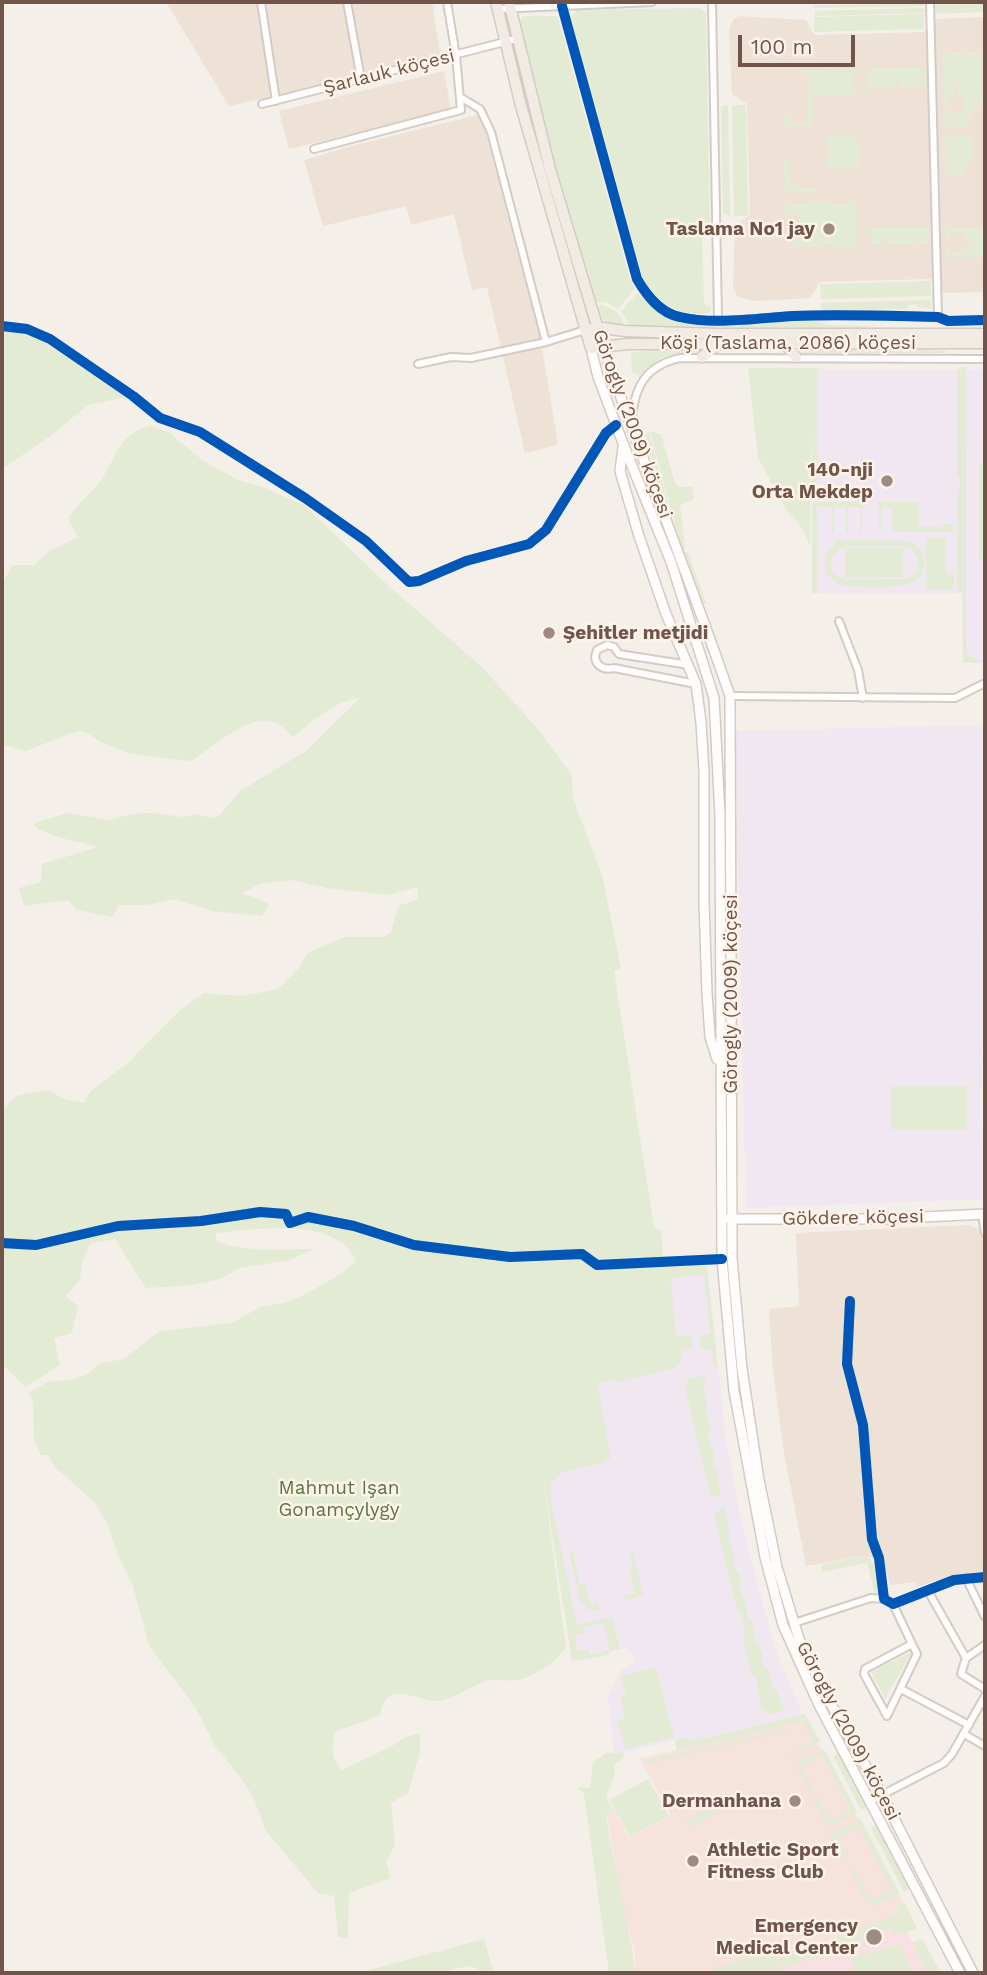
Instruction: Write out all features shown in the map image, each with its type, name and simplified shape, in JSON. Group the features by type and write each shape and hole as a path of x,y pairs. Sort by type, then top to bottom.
{"main road":[{"name":"Görogly (2009) köçesi","path":"509,4 511,41 598,376 671,562 714,698 720,816 722,1259 734,1391 765,1557 790,1642 819,1705 960,1973"},
{"name":"Görogly (2009) köçesi","path":"497,5 511,41 603,346 632,430 712,639 730,696 732,1258 745,1390 776,1567 794,1623 826,1695 882,1795 973,1973"},
{"name":"Köşi (Taslama, 2086) köçesi","path":"585,330 598,328 719,334 985,334"},
{"name":"Köşi (Taslama, 2086) köçesi","path":"591,348 718,344 985,343"},
{"path":"702,357 718,344"},
{"path":"785,344 796,357"},
{"path":"624,446 620,471 639,536 666,614 696,684 704,772 707,993 710,1037 720,1067"},
{"name":"Gökdere köçesi","path":"720,1219 883,1219 984,1214"}],"street":[{"path":"261,2 276,101"},
{"path":"347,2 361,79"},
{"path":"314,149 461,110 447,2"},
{"path":"497,5 562,6 652,2"},
{"path":"712,2 718,319"},
{"path":"930,2 938,317"},
{"path":"562,6 637,279 652,301 674,315 718,319 815,315 985,320"},
{"name":"Şarlauk köçesi","path":"262,104 511,41"},
{"path":"460,97 480,109 491,132 545,342"},
{"path":"2,326 27,329 50,339 133,396 160,418 200,432 305,498 366,541 408,582 419,581 466,561 520,548 538,539 606,433 616,425"},
{"path":"418,364 451,357 471,359 585,330"},
{"path":"632,430 636,391 650,372 665,361 702,357 985,359"},
{"path":"839,621 858,670 863,698"},
{"path":"689,666 619,654 614,647 607,645 597,650 595,657 598,665 604,669 614,668 696,684"},
{"path":"730,696 955,698 985,683"},
{"path":"2,1243 36,1245 118,1226 201,1220 260,1212 286,1214 290,1223 308,1217 354,1226 414,1245 510,1257 582,1254 597,1265 722,1259"},
{"path":"984,1214 985,1233"},
{"path":"850,1301 847,1364 863,1425 872,1539 879,1558 884,1599"},
{"path":"893,1604 954,1580 985,1577"},
{"path":"966,1578 985,1616"},
{"path":"929,1591 966,1658"},
{"path":"794,1623 871,1598 884,1599 893,1604 917,1654 887,1716 864,1674 864,1669 912,1644"},
{"path":"985,1645 966,1658 961,1674 985,1689"},
{"path":"901,1689 969,1725"},
{"path":"870,1801 944,1763 952,1754 985,1696"},
{"path":"964,1734 985,1746"}],"shaded area":[{"path":"166,2 432,2 440,53 298,91 229,106"},
{"path":"739,16 806,20 814,35 925,32 934,19 985,17 985,292 941,293 931,279 820,282 810,298 754,301 738,297 733,287 735,224 750,215 747,104 732,94 729,29 733,20"},
{"path":"444,71 451,110 289,149 279,111"},
{"path":"481,114 540,337 558,445 525,453 487,287 472,290 454,214 411,225 406,206 323,226 304,160"},
{"name":"140-nji Orta Mekdep","path":"811,369 985,369 985,663 963,663 962,593 812,593"},
{"path":"983,725 980,1091 985,1199 746,1208 735,731"},
{"path":"968,1225 980,1229 985,1246 985,1572 958,1574 917,1587 915,1582 890,1585 882,1557 858,1557 806,1566 784,1453 773,1371 769,1309 799,1306 796,1233"},
{"path":"707,1266 726,1441 744,1533 775,1648 804,1718 677,1747 674,1740 614,1754 608,1696 621,1670 635,1662 633,1652 628,1652 627,1648 609,1652 609,1655 572,1661 543,1471 583,1374 673,1354 665,1268"},
{"path":"804,1718 903,1903 896,1905 899,1914 778,1959 728,1973 636,1973 635,1952 623,1909 607,1814 614,1810 629,1838 671,1816 640,1759"},
{"name":"Emergency Medical Center","path":"899,1914 927,1973 728,1973 778,1959"}],"green space":[{"path":"985,2 985,12 933,14 934,6 939,3"},
{"path":"923,3 924,6 815,8 815,5"},
{"path":"700,8 706,13 710,232 702,236 704,304 710,306 711,310 709,313 698,314 679,310 662,301 643,278 571,17 577,10"},
{"path":"924,8 924,13 815,16 815,11"},
{"path":"924,14 924,29 814,32 814,17"},
{"path":"523,16 558,18 629,276 635,289 618,309 605,302 592,302 540,120 536,84 521,43 520,24"},
{"path":"961,53 961,66 964,66 963,53 980,53 981,77 978,77 981,80 982,104 971,111 969,123 965,127 945,127 944,108 948,108 948,114 963,113 963,98 957,98 956,84 953,84 953,98 948,98 948,104 944,104 943,79 947,79 947,76 943,76 943,54"},
{"path":"924,68 926,87 900,88 899,81 896,81 896,88 868,88 866,97 867,69"},
{"path":"851,69 854,73 854,95 813,95 812,74 813,126 785,126 783,116 788,115 789,123 808,122 807,76 800,74 800,70 824,70 824,74 827,74 827,70"},
{"path":"728,105 730,216 723,213 721,108"},
{"path":"732,105 746,105 748,216 734,216"},
{"path":"852,134 858,140 859,167 828,168 827,135"},
{"path":"971,136 973,157 969,157 969,167 963,169 963,174 946,175 945,137"},
{"path":"789,160 791,188 817,188 817,192 785,191 783,161"},
{"path":"850,200 857,204 857,247 833,247 833,244 826,244 825,247 795,248 794,239 803,239 803,226 800,226 798,214 785,215 786,203 832,201 832,204 849,203"},
{"path":"869,220 871,228 929,227 929,243 914,244 912,237 912,244 888,245 887,238 881,238 881,245 871,245"},
{"path":"985,228 985,257 947,258 947,245 950,245 951,253 966,252 966,245 976,242 966,241 965,233 950,234 950,242 947,242 946,229"},
{"path":"931,281 931,296 821,299 820,284"},
{"path":"637,293 665,316 690,324 819,321 825,325 872,326 628,327 627,319 621,312"},
{"path":"931,300 931,308 908,305 908,309 821,311 821,303"},
{"path":"601,305 617,312 624,327 602,319 593,307"},
{"path":"2,330 33,335 65,353 126,397 88,405 49,437 2,469"},
{"path":"658,349 704,350 661,358 638,376 632,372 631,353"},
{"path":"795,350 945,350 946,353 804,353"},
{"path":"961,367 962,593 957,593"},
{"path":"962,367 966,367 966,646 969,656 978,660 978,663 963,663"},
{"path":"748,368 818,368 818,499 812,499 811,421 810,545 799,523 787,511 758,458"},
{"name":"Mahmut Işan Gonamçylygy","path":"152,426 170,433 202,460 238,480 265,488 305,506 392,589 482,667 538,729 572,776 573,799 602,875 621,968 614,971 654,1227 661,1231 664,1267 707,1266 718,1368 713,1365 711,1349 701,1349 700,1335 710,1334 704,1275 671,1278 676,1336 692,1335 693,1350 683,1350 681,1361 674,1368 616,1382 614,1379 597,1383 611,1457 603,1462 562,1473 555,1478 551,1487 551,1500 577,1625 612,1617 620,1649 610,1651 603,1623 583,1628 584,1633 575,1636 578,1651 588,1649 590,1655 608,1650 609,1655 572,1661 542,1471 566,1647 558,1658 525,1678 486,1681 442,1700 395,1694 388,1697 383,1704 380,1715 334,1733 333,1753 342,1770 406,1737 420,1733 420,1752 408,1793 391,1803 395,1844 386,1862 391,1878 349,1893 348,1938 338,1937 334,1896 318,1893 266,1831 254,1799 242,1779 215,1746 198,1712 149,1646 133,1586 106,1521 93,1501 55,1467 48,1455 41,1455 34,1439 33,1401 28,1393 47,1382 73,1379 86,1375 101,1363 124,1359 160,1331 232,1323 260,1307 284,1303 306,1294 356,1262 347,1247 333,1238 295,1229 252,1229 216,1233 216,1240 238,1247 313,1249 291,1260 240,1268 220,1279 187,1286 146,1288 115,1239 90,1244 83,1260 80,1279 66,1296 78,1306 72,1333 54,1338 60,1365 25,1387 2,1364 2,1110 16,1096 48,1090 64,1099 84,1103 91,1091 134,1058 179,1011 204,993 242,996 278,989 299,968 307,954 345,937 384,937 391,932 398,906 419,899 417,887 388,895 327,888 291,880 260,884 241,894 269,904 262,916 212,911 174,899 147,905 119,905 112,917 77,910 68,900 24,906 19,888 41,882 42,864 98,847 48,833 33,825 37,822 68,813 109,820 132,814 151,813 184,817 197,814 212,818 220,815 240,791 306,751 360,698 333,707 293,737 283,727 266,720 244,726 191,761 131,754 101,742 85,732 77,731 26,751 2,744 2,584 13,565 34,565 51,550 78,537 69,516 102,479 126,439 133,433"},
{"path":"649,431 681,553 688,552 706,603 700,606 672,534 645,435"},
{"path":"650,431 661,434 675,483 679,487 692,487 694,499 680,505 685,550 682,551"},
{"path":"979,463 984,463 983,559 979,559"},
{"path":"864,502 864,507 862,532 860,507 848,507 846,532 846,507 834,508 832,532 832,507 817,507 818,593 812,593 812,504"},
{"path":"877,502 918,502 919,527 953,524 953,532 892,532 892,508 882,507 879,532"},
{"path":"926,537 946,537 946,573 954,573 954,590 926,590"},
{"path":"832,540 907,541 921,550 923,571 917,579 894,587 842,585 830,577 825,565 827,553 837,542","holes":["847,546 910,548 918,563 915,573 906,579 847,580 832,571 831,559 838,549"]},
{"path":"845,548 903,548 903,577 845,577"},
{"path":"891,1086 967,1086 967,1130 891,1130"},
{"path":"707,1376 703,1387 710,1426 708,1438 713,1450 712,1463 717,1470 721,1498 710,1495 685,1387 689,1378"},
{"path":"724,1507 730,1533 728,1539 734,1566 740,1577 739,1589 746,1602 747,1616 754,1626 754,1638 763,1655 762,1664 770,1674 771,1686 777,1692 785,1710 769,1714 761,1709 756,1677 751,1673 743,1638 746,1634 741,1613 737,1610 714,1514"},
{"path":"569,1550 572,1550 580,1584 585,1583 590,1604 598,1603 600,1611 587,1609 579,1598"},
{"path":"634,1553 643,1595 625,1601 624,1596 635,1593 629,1571 633,1570 629,1554"},
{"path":"869,1557 876,1568 879,1590 875,1594 867,1563 822,1572 821,1565"},
{"path":"911,1654 885,1699 871,1672"},
{"path":"656,1667 674,1737 625,1749 617,1720 625,1718 620,1697 626,1695 621,1676"},
{"path":"805,1714 820,1741 792,1755 791,1753 814,1740 803,1721 677,1750 675,1740 683,1738 692,1741"},
{"path":"785,1729 786,1731 646,1764 645,1761"},
{"path":"824,1749 857,1812 828,1827 814,1800 817,1798 830,1821 851,1810 822,1755 801,1766 812,1789 809,1791 797,1766 800,1761"},
{"path":"608,1752 623,1752 624,1757 614,1765 615,1774 606,1797 613,1811 606,1815 636,1973 609,1973 584,1794 577,1787 590,1788 593,1762"},
{"path":"838,1753 866,1807 861,1810 833,1756"},
{"path":"648,1779 669,1816 630,1837 609,1800"},
{"path":"740,1792 742,1795 730,1802 731,1805 690,1827 686,1821"},
{"path":"860,1818 900,1894 873,1905 867,1902 850,1870 853,1868 870,1901 892,1890 859,1827 837,1838 848,1859 845,1861 831,1834"},
{"path":"876,1825 909,1889 904,1892 871,1828"},
{"path":"905,1903 917,1929 894,1935 891,1928 879,1931 879,1934 845,1944 846,1950 810,1960 808,1958 783,1968 779,1959 899,1914 896,1905"},
{"path":"484,1939 494,1973 483,1973 468,1966 440,1973 358,1973"},
{"path":"922,1939 941,1973 927,1973 912,1942"},
{"path":"900,1945 913,1973 855,1973 851,1958"},
{"path":"770,1949 782,1968 758,1973 704,1973"}],"cycle path":[{"path":"562,6 637,279 660,308 680,317 707,321 829,315 938,317 948,321 985,320"},
{"path":"2,326 27,329 50,339 133,396 160,418 200,432 305,498 366,541 409,582 419,581 466,561 529,544 546,530 606,433 616,425"},
{"path":"2,1243 36,1245 118,1226 201,1221 260,1212 286,1214 290,1223 308,1217 354,1226 414,1245 510,1257 582,1254 597,1265 722,1259"},
{"path":"850,1301 847,1364 863,1425 872,1539 879,1558 884,1599 893,1604 954,1580 985,1577"}],"place":[{"name":"Taslama No1 jay","path":"829,229"},
{"name":"140-nji Orta Mekdep","path":"887,481"},
{"name":"Şehitler metjidi","path":"549,633"},
{"name":"Dermanhana","path":"795,1801"},
{"name":"Athletic Sport Fitness Club","path":"693,1861"},
{"name":"Emergency Medical Center","path":"874,1937"}]}
